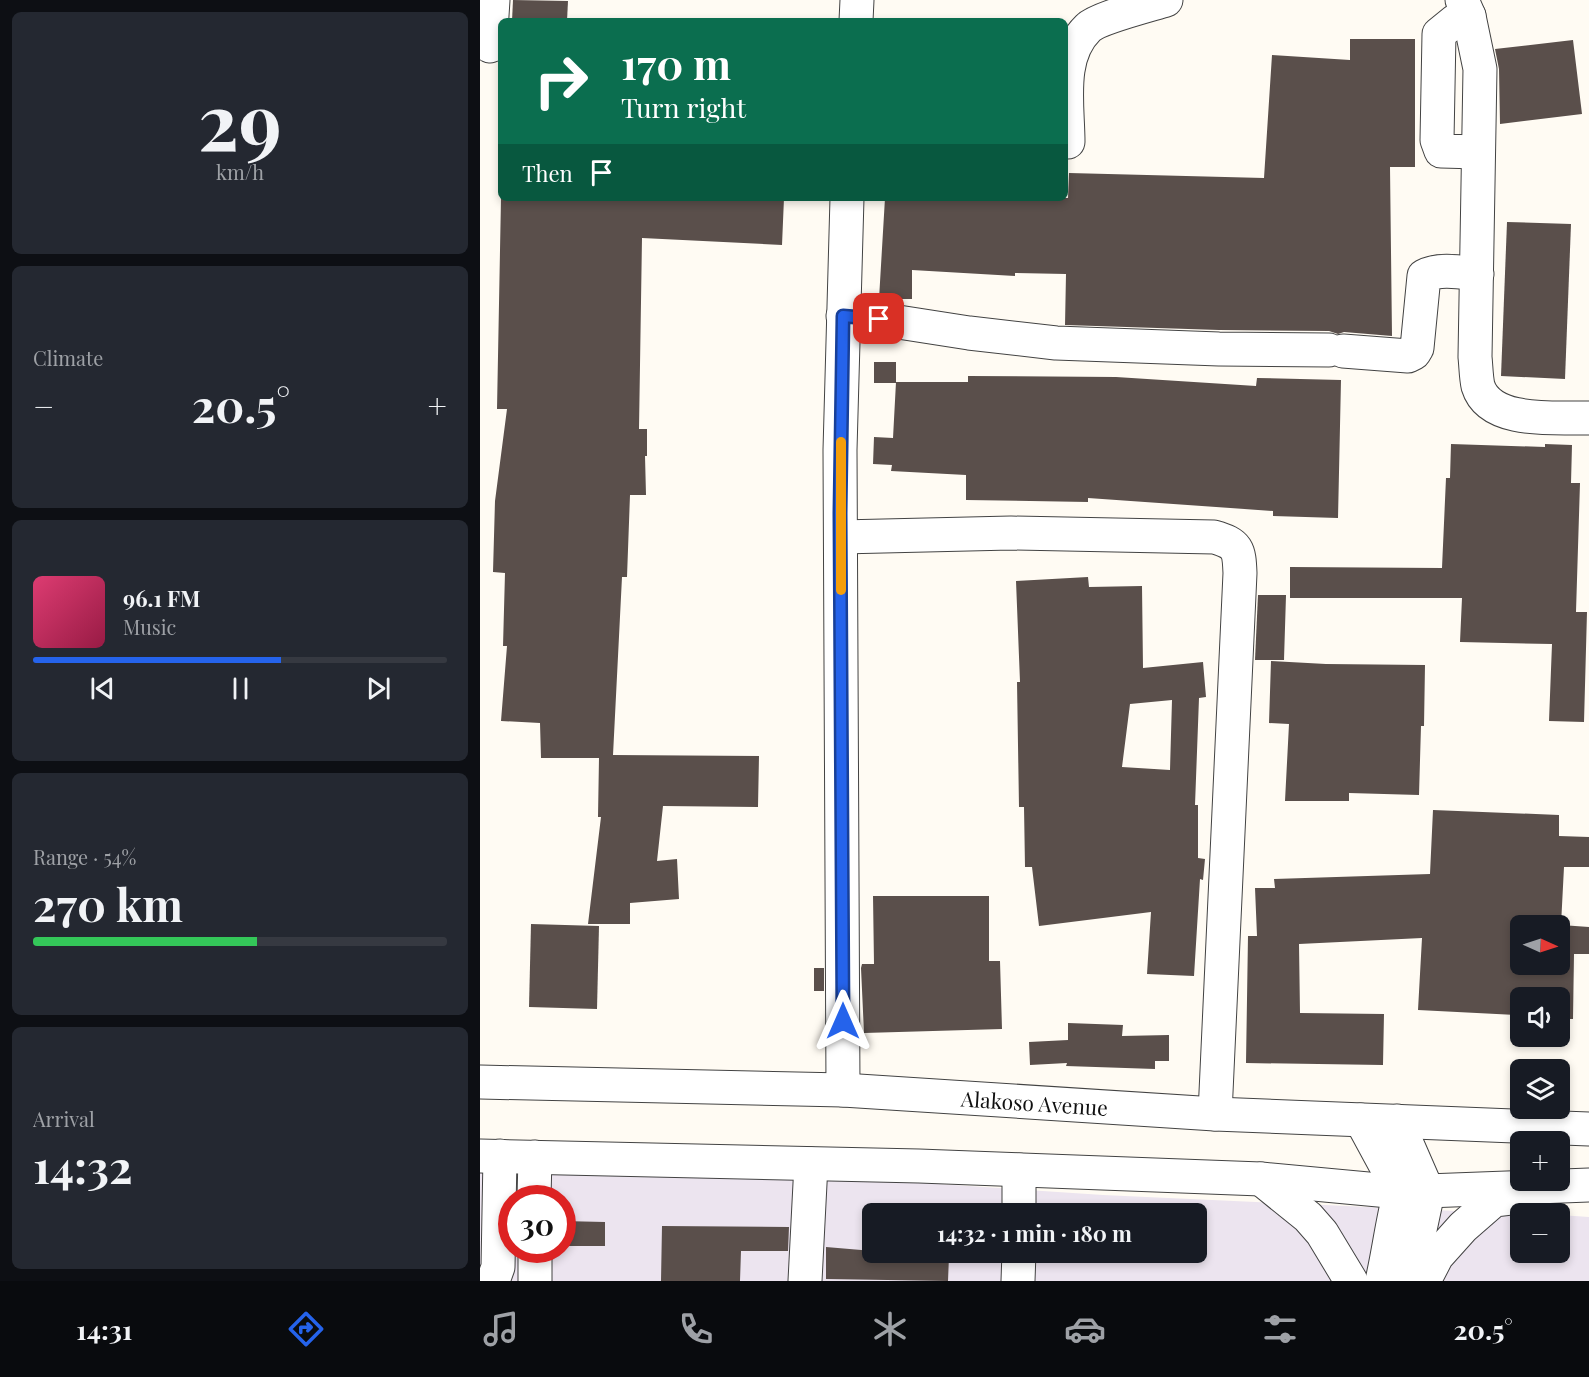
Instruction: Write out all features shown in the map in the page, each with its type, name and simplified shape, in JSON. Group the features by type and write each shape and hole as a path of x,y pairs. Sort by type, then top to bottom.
{"street":[{"path":"490,46 493,0"},
{"path":"856,18 857,0"},
{"path":"1068,66 1076,47 1089,27 1166,0"},
{"path":"1465,8 1480,69 1475,357 1478,385 1485,400 1498,409 1514,415 1589,418"},
{"path":"843,1089 841,537 843,316 847,201"},
{"path":"843,316 1056,343 1219,349 1336,350 1408,356 1417,348 1424,276 1430,273 1447,272 1477,274"},
{"path":"841,537 1011,533 1214,537 1230,542 1239,553 1240,573 1215,1113"},
{"name":"Alakoso Avenue","path":"480,1082 843,1089 1215,1113 1589,1129"},
{"path":"1361,1120 1414,1192"},
{"path":"1397,1121 1414,1192 1409,1281"},
{"path":"493,1281 498,1267 490,1156 1261,1179 1414,1192 1589,1186"},
{"path":"534,1185 535,1157"},
{"path":"805,1281 811,1164"},
{"path":"1019,1170 1019,1203"},
{"path":"1261,1179 1315,1225 1351,1281"},
{"path":"1424,1281 1437,1256 1463,1227 1494,1200 1589,1186"},
{"path":"1382,1281 1389,1250 1391,1227 1414,1192"},
{"path":"535,1263 535,1281"},
{"path":"1018,1263 1018,1281"}],"shaded area":[{"path":"535,1157 1103,1195 1510,1214 1510,1263 1570,1263 1570,1216 1589,1217 1589,1281 480,1281 480,1161"}],"building":[{"path":"513,0 568,1 567,18 512,18"},
{"path":"1350,39 1415,39 1415,167 1390,167 1392,336 1344,332 1338,334 1329,331 1065,325 1066,274 1015,273 1015,276 912,270 912,299 879,299 885,201 1068,201 1069,173 1264,178 1272,55 1350,60"},
{"path":"1573,40 1582,114 1500,124 1499,69 1495,49"},
{"path":"501,201 784,201 782,245 642,238 639,429 647,429 646,495 630,495 627,577 622,577 613,755 759,756 758,807 663,806 657,861 677,859 679,899 630,903 630,924 588,924 601,817 598,817 599,758 541,758 540,723 501,721 507,646 503,646 505,573 493,572 495,501 507,409 497,409"},
{"path":"1507,222 1571,224 1565,379 1501,376"},
{"path":"874,362 896,362 896,383 874,383"},
{"path":"968,376 1116,377 1256,386 1257,378 1341,380 1338,518 1273,516 1273,511 1088,498 1088,502 966,500 966,475 891,471 892,465 873,464 874,437 893,438 896,382 968,382"},
{"path":"1451,444 1545,447 1545,444 1572,445 1571,483 1580,483 1576,612 1587,612 1584,722 1549,721 1552,644 1460,642 1462,598 1290,598 1290,567 1442,568 1446,478 1450,478"},
{"path":"1088,577 1089,587 1142,586 1143,668 1203,662 1206,697 1199,698 1195,805 1198,805 1198,858 1205,859 1203,880 1200,879 1194,976 1147,974 1151,912 1039,926 1032,867 1025,867 1024,807 1019,807 1017,682 1020,682 1016,581","holes":["1172,700 1170,770 1122,767 1130,704"]},
{"path":"1258,595 1286,595 1284,660 1255,660"},
{"path":"1271,661 1425,665 1424,726 1421,726 1419,795 1349,793 1349,801 1285,801 1289,724 1269,723"},
{"path":"1433,810 1559,815 1559,836 1589,837 1589,867 1564,867 1562,915 1510,915 1510,975 1570,975 1570,926 1589,927 1589,954 1574,954 1573,1019 1570,1019 1570,987 1510,987 1510,1015 1418,1010 1422,938 1299,944 1300,1013 1384,1014 1383,1065 1246,1063 1248,936 1257,936 1255,888 1275,888 1274,879 1430,874"},
{"path":"873,896 989,896 989,961 1000,961 1002,1029 864,1033 861,968 862,964 874,964"},
{"path":"531,924 599,926 597,1009 529,1007"},
{"path":"814,968 824,968 824,991 814,991"},
{"path":"1068,1023 1123,1025 1122,1036 1169,1035 1169,1061 1155,1061 1155,1069 1066,1066 1067,1063 1030,1065 1029,1042 1068,1040"},
{"path":"576,1221 605,1222 605,1246 576,1246"},
{"path":"662,1226 789,1227 788,1251 741,1251 740,1281 661,1281"},
{"path":"826,1247 862,1250 862,1263 949,1263 948,1281 826,1279"}],"slow traffic":[{"path":"841,442 841,590"}],"route":[{"path":"843,1021 840,513 843,316 879,319"}]}
